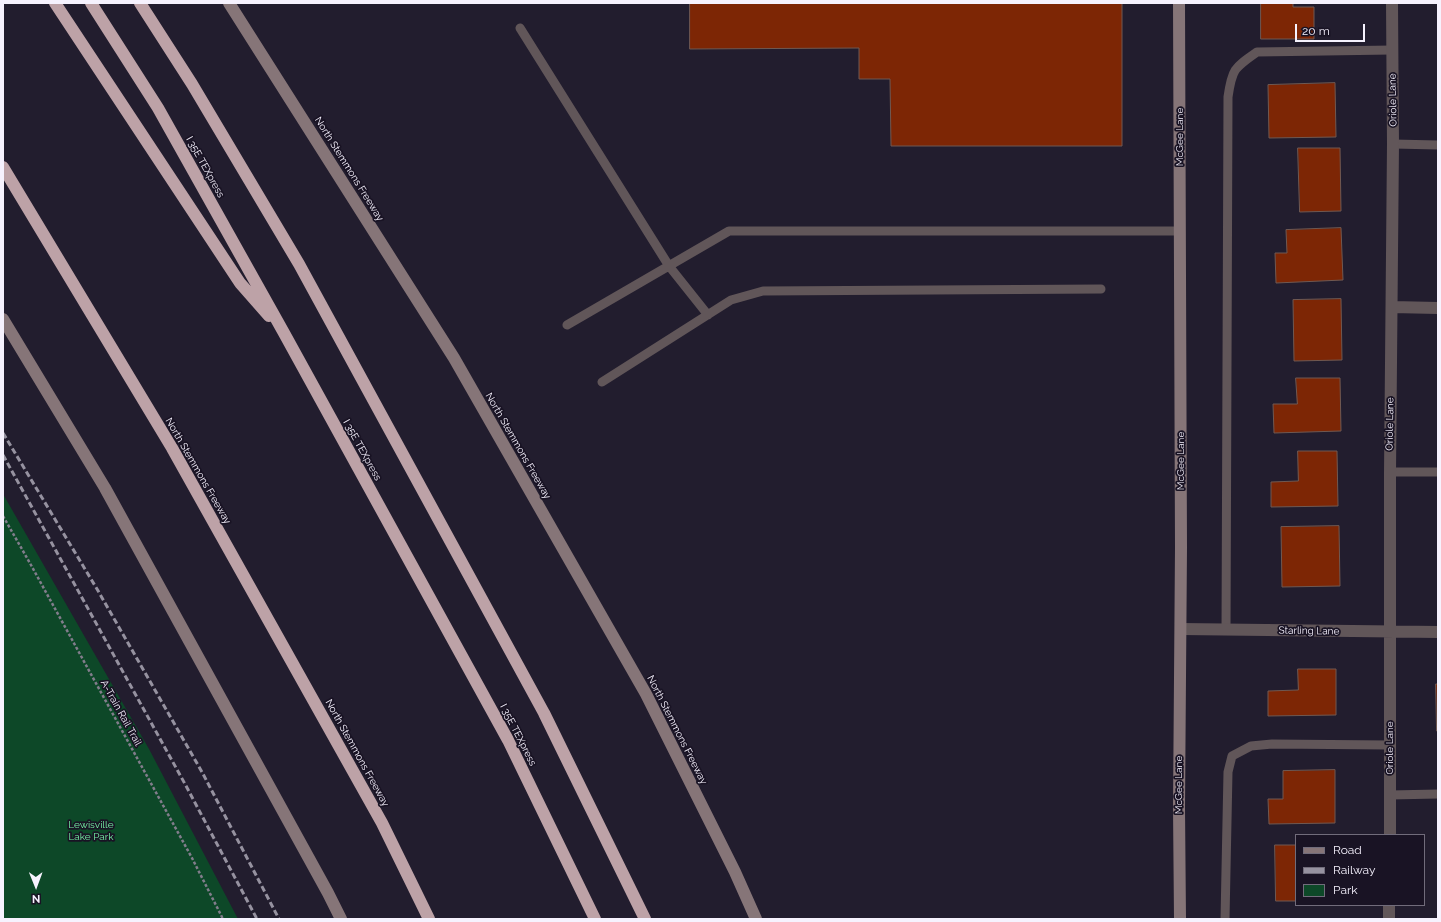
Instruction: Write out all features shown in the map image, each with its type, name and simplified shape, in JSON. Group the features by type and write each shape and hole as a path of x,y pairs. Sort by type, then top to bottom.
{"highway":[{"path":"55,3 240,283 284,333"},
{"name":"I 35E TEXpress","path":"91,3 158,108 284,333 508,740 595,919"},
{"path":"140,3 192,84 299,264 544,713 645,919"},
{"name":"North Stemmons Freeway","path":"3,167 172,448 382,823 429,919"}],"main road":[{"name":"North Stemmons Freeway","path":"229,3 454,358 646,694 735,872 756,919"},
{"name":"McGee Lane","path":"1179,3 1181,630 1179,808 1180,919"},
{"path":"3,318 105,488 341,919"}],"street":[{"name":"Oriole Lane","path":"1390,834 1390,472 1393,144 1392,8"},
{"path":"1392,307 1438,308"},
{"name":"Starling Lane","path":"1181,630 1438,632"},
{"path":"1389,906 1389,919"}],"lane":[{"path":"520,28 669,266 708,315"},
{"path":"1226,630 1228,96 1231,76 1240,63 1257,52 1392,50"},
{"path":"1393,144 1438,145"},
{"path":"567,325 729,231 1180,231"},
{"path":"602,382 731,300 763,291 1101,289"},
{"path":"1390,472 1438,472"},
{"path":"1225,919 1228,772 1232,756 1250,746 1272,744 1389,745"},
{"path":"1390,795 1438,794"}],"path":[{"name":"A-Train Rail Trail","path":"3,516 172,823 223,919"}],"green space":[{"name":"Lewisville Lake Park","path":"3,494 149,749 238,919 3,919"}],"building":[{"path":"690,3 1122,3 1122,146 891,146 890,79 859,79 859,48 690,49"},
{"path":"1261,3 1293,3 1293,7 1314,7 1314,39 1261,39"},
{"path":"1335,83 1336,137 1269,138 1268,85"},
{"path":"1298,148 1340,148 1341,211 1300,212"},
{"path":"1341,228 1343,280 1276,283 1275,253 1287,253 1286,230"},
{"path":"1341,299 1342,360 1294,361 1293,300"},
{"path":"1296,378 1340,378 1341,431 1274,433 1273,404 1297,404"},
{"path":"1298,451 1337,451 1338,506 1271,507 1271,482 1298,481"},
{"path":"1339,526 1340,586 1282,587 1281,527"},
{"path":"1298,669 1336,669 1336,715 1268,716 1268,691 1298,690"},
{"path":"1436,684 1438,684 1438,731 1437,731"},
{"path":"1335,770 1335,823 1269,824 1268,799 1283,799 1283,771"},
{"path":"1275,845 1295,845 1295,901 1276,901"}],"railway":[{"path":"3,433 97,589 202,772 279,919"},
{"path":"3,455 185,784 257,919"}]}
